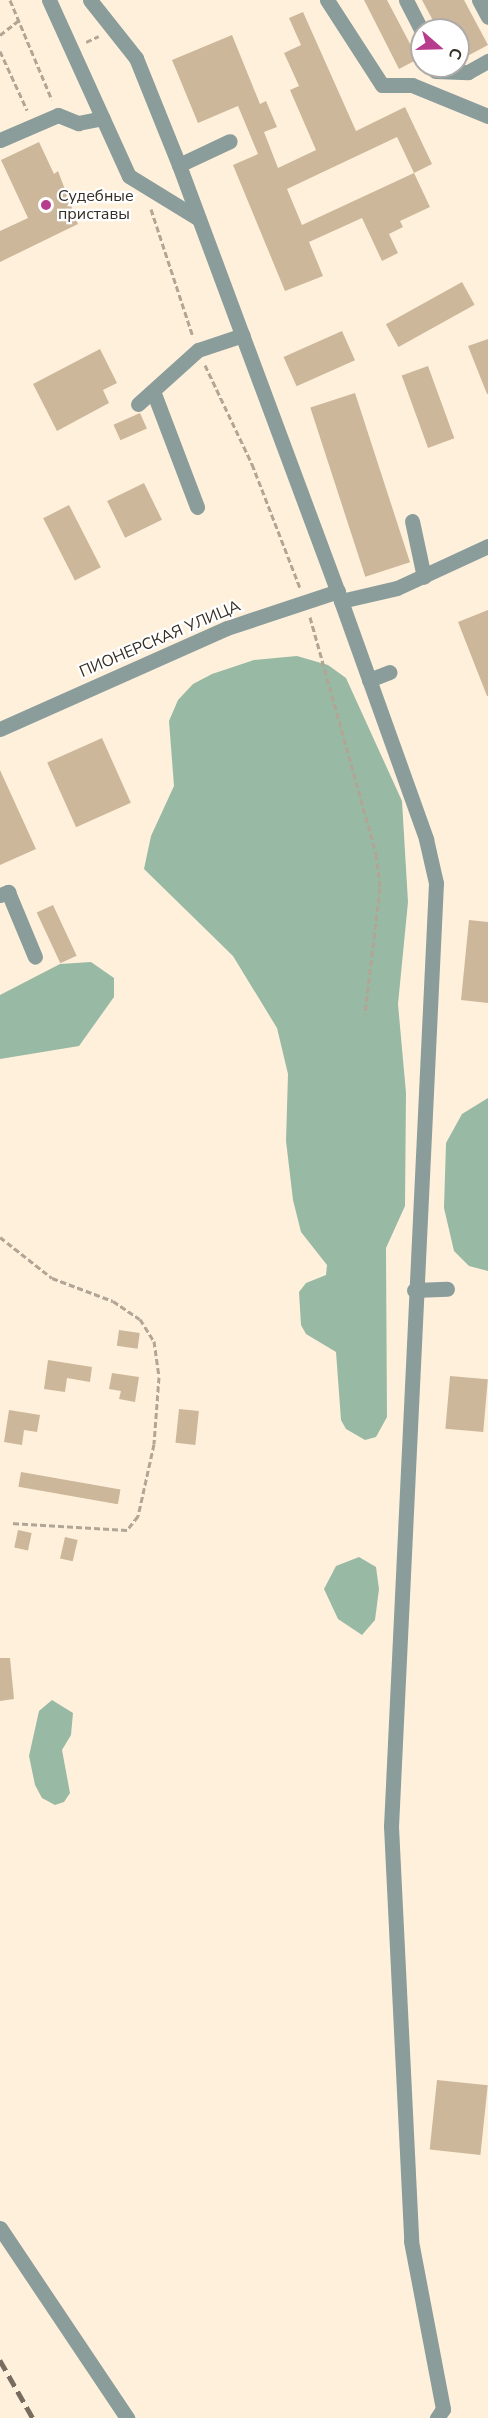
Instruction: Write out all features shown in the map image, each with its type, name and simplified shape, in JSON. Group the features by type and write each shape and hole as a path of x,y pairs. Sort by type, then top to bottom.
{"street":[{"path":"49,0 78,43 103,118 129,176 144,188 200,219"},
{"path":"90,0 136,58 179,165 339,596 426,839 436,883 414,1290 391,1826 411,2241 441,2415"},
{"path":"327,0 382,85 412,85 488,116"},
{"path":"406,0 415,18"},
{"path":"479,0 488,17"},
{"path":"470,71 488,61"},
{"path":"428,92 432,78"},
{"path":"0,140 33,123 58,115 78,123 103,118"},
{"path":"179,165 230,141"},
{"path":"138,404 198,350 243,335"},
{"path":"153,391 197,507"},
{"path":"412,521 424,577"},
{"name":"ПИОНЕРСКАЯ УЛИЦА","path":"0,729 227,628 305,601 339,596 424,577 488,546"},
{"path":"369,680 390,672"},
{"path":"0,895 8,892 35,957"},
{"path":"414,1290 447,1289"},
{"path":"0,2228 127,2418"}],"path":[{"path":"10,0 58,115"},
{"path":"0,35 19,20"},
{"path":"87,54 78,43 114,28"},
{"path":"0,51 33,123"},
{"path":"144,188 198,350 252,464 305,601 332,684 376,854 380,888 365,1014"},
{"path":"0,1237 52,1278 113,1300 140,1319 154,1341 159,1377 154,1444 138,1516 127,1530 10,1523"}],"green space":[{"path":"297,656 328,665 346,678 402,801 408,902 398,1004 406,1093 405,1206 386,1248 387,1417 376,1437 365,1440 346,1429 341,1420 336,1352 306,1334 301,1325 299,1292 306,1283 326,1275 327,1265 301,1232 293,1200 286,1141 288,1074 277,1028 233,956 144,869 151,836 174,786 169,721 178,700 193,684 212,674 254,660"},
{"path":"91,962 114,978 114,997 79,1046 0,1059 0,995 60,964"},
{"path":"488,1098 488,1271 469,1266 454,1251 444,1208 446,1143 462,1114"},
{"path":"359,1557 376,1567 379,1589 375,1620 362,1635 338,1619 324,1589 336,1566"},
{"path":"52,1700 73,1713 71,1735 62,1750 70,1793 64,1802 55,1805 42,1798 35,1785 29,1756 39,1711"}],"building":[{"path":"364,0 387,0 410,44 410,63 399,69"},
{"path":"422,0 464,0 488,45 470,55 470,18 432,18"},
{"path":"303,12 356,131 405,107 432,164 414,173 430,207 400,221 403,227 389,234 398,253 382,261 362,218 309,242 323,276 285,291 233,165 258,154 238,106 198,123 172,60 232,35 260,104 266,101 277,127 264,132 278,168 316,150 290,90 299,86 284,53 301,45 289,18","holes":["397,137 414,173 302,225 287,189"]},
{"name":"Судебные приставы","path":"39,142 54,174 58,171 78,224 0,262 0,231 28,218 1,160"},
{"path":"462,282 475,305 399,347 386,324"},
{"path":"342,331 355,360 297,386 284,357"},
{"path":"488,339 488,394 487,394 468,346"},
{"path":"100,349 117,383 103,390 109,403 57,431 33,384"},
{"path":"428,366 454,438 428,448 402,376"},
{"path":"355,393 410,562 365,577 310,408"},
{"path":"140,413 147,429 120,440 114,425"},
{"path":"144,483 162,520 125,538 107,501"},
{"path":"69,505 101,567 75,581 43,518"},
{"path":"488,610 488,696 487,696 458,622"},
{"path":"102,738 131,803 76,827 47,762"},
{"path":"0,770 36,849 0,865"},
{"path":"53,905 77,956 60,963 37,913"},
{"path":"469,920 488,922 488,1003 461,1000"},
{"path":"119,1330 140,1333 138,1349 117,1346"},
{"path":"48,1360 92,1367 90,1382 67,1378 65,1392 44,1389"},
{"path":"112,1373 139,1377 135,1402 119,1399 121,1391 109,1389"},
{"path":"450,1376 488,1379 483,1432 445,1429"},
{"path":"179,1409 199,1411 195,1445 175,1443"},
{"path":"9,1410 40,1415 37,1432 24,1430 22,1445 4,1442"},
{"path":"21,1472 120,1490 118,1504 18,1487"},
{"path":"18,1530 32,1533 28,1551 14,1548"},
{"path":"65,1537 78,1540 73,1561 60,1558"},
{"path":"0,1658 10,1658 14,1699 0,1701"},
{"path":"437,2080 488,2085 480,2155 430,2150"}],"railway":[{"path":"0,2360 33,2418"}],"place":[{"name":"Судебные приставы","path":"46,205"}]}
